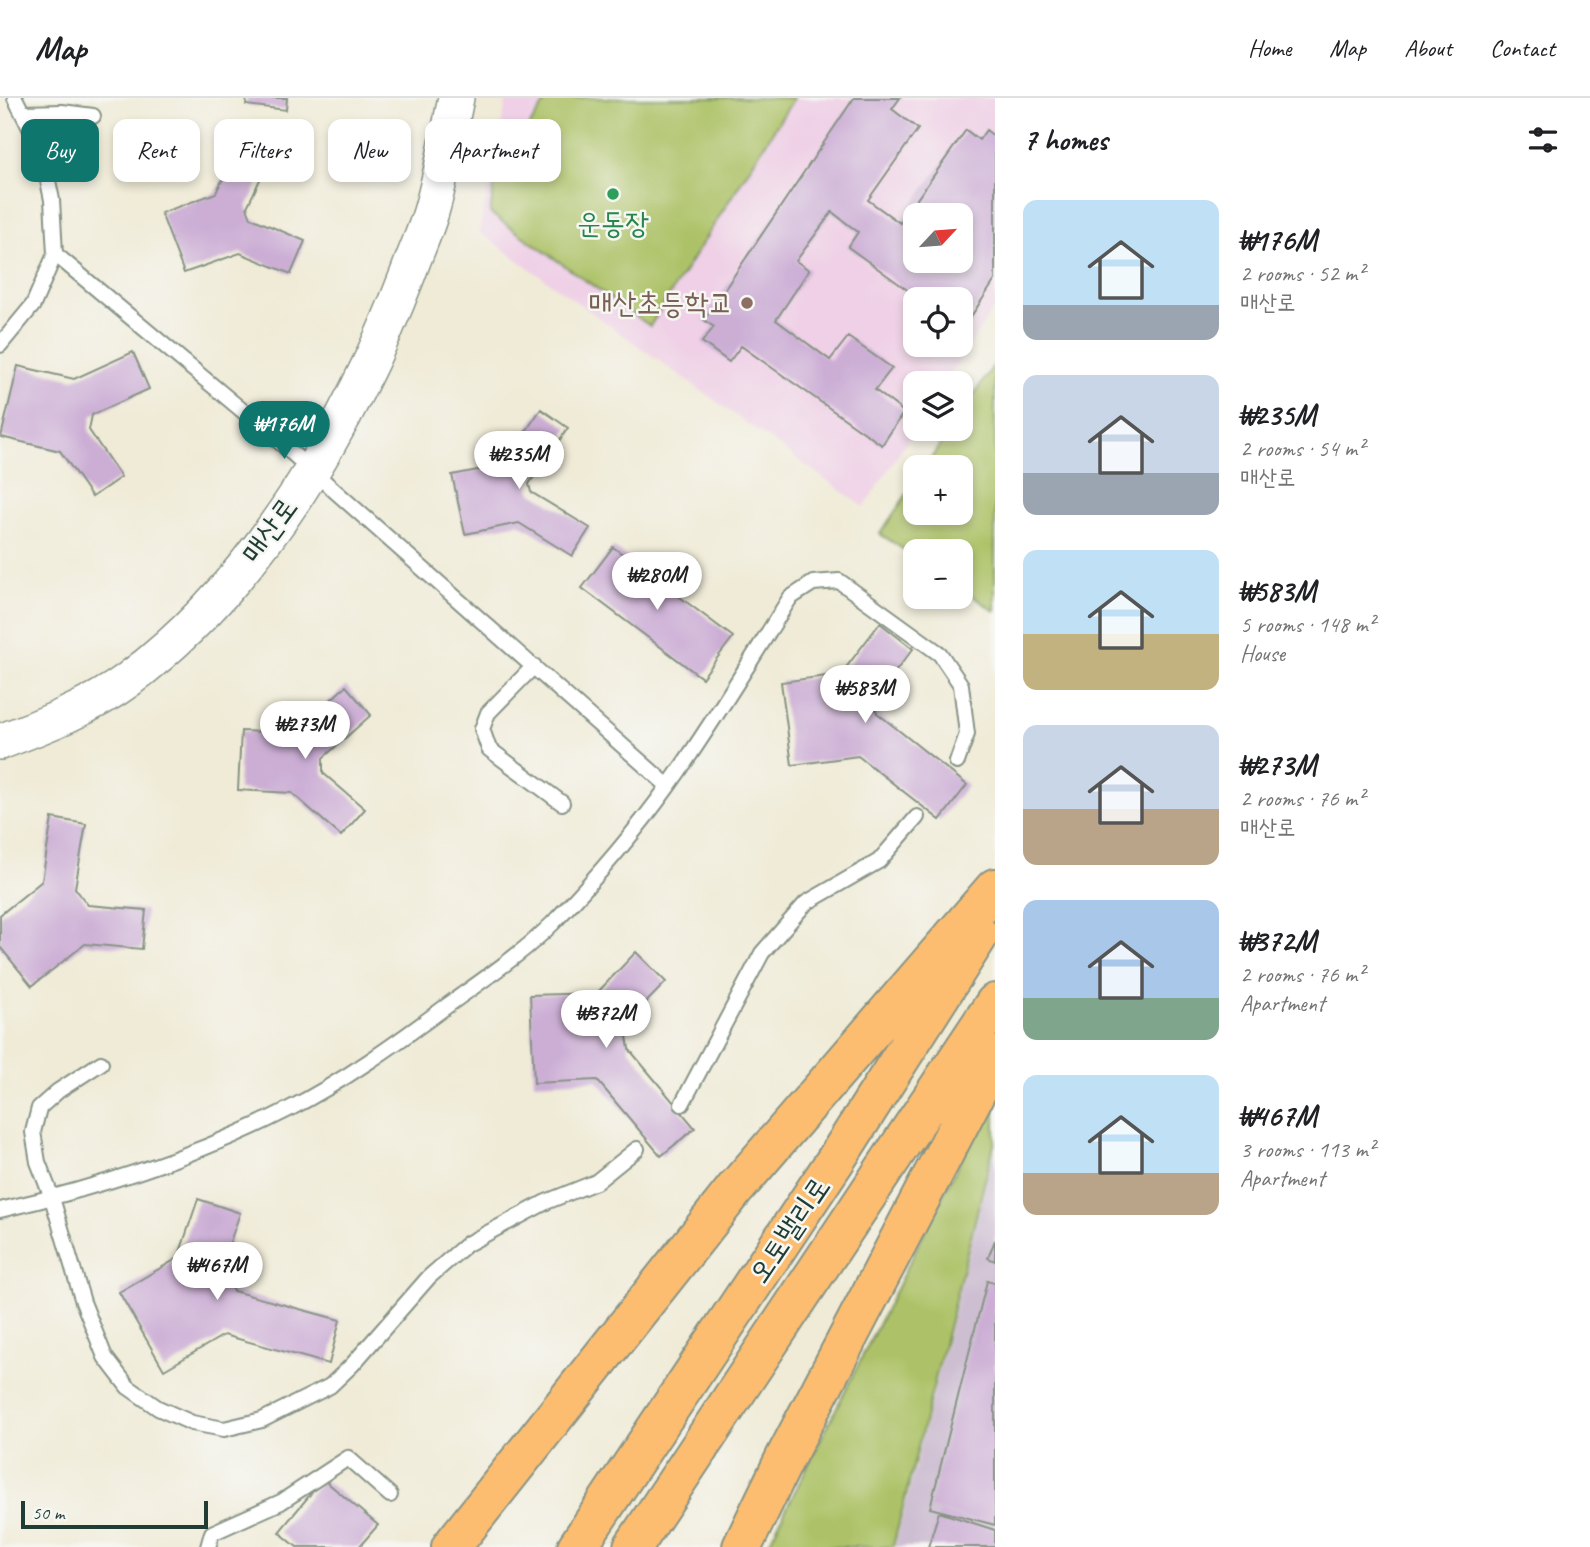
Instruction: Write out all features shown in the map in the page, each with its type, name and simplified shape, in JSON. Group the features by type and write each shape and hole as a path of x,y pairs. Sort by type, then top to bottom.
{"highway":[{"path":"451,1547 735,1189 995,888"},
{"name":"오토밸리로","path":"577,1547 835,1161 995,910"},
{"name":"오토밸리로","path":"633,1547 995,1003"},
{"path":"742,1547 785,1458 995,1056"}],"street":[{"name":"매산로","path":"0,742 60,719 126,682 181,636 256,551 312,470 347,410 390,322 431,212 456,98"}],"lane":[{"path":"0,345 33,305 55,254 52,200 42,152 15,98"},
{"path":"23,113 62,112 93,116"},
{"path":"55,254 312,470 668,786"},
{"path":"0,1210 52,1198 158,1165 230,1138 292,1108 379,1055 497,970 550,926 602,870 668,786 790,598 813,583 839,581 940,654 961,685 967,734 957,762"},
{"path":"534,666 488,713 482,729 489,749 562,803"},
{"path":"682,1104 762,953 806,903 879,861 917,817"},
{"path":"101,1063 58,1091 39,1108 33,1132 38,1162 52,1198 83,1302 105,1357 128,1387 158,1408 192,1423 224,1429 262,1420 330,1386 352,1365 429,1277 467,1244 546,1202 596,1182 637,1149"},
{"path":"208,1547 212,1533 281,1502 348,1458 390,1495"}],"shaded area":[{"name":"매산초등학교","path":"507,98 995,98 995,306 973,340 973,287 903,287 903,357 962,357 953,371 903,371 903,441 907,441 864,507 479,232 489,182 561,182 561,119 503,119"},
{"path":"995,1148 995,1547 895,1547"}],"green space":[{"name":"운동장","path":"548,98 794,98 650,326 490,213 495,182 561,182 561,119 534,119"},
{"path":"995,363 995,611 973,596 973,539 903,539 903,549 880,534 903,500 903,525 973,525 973,455 933,455 943,441 973,441 973,396"},
{"path":"995,1107 995,1141 893,1547 767,1547 986,1109"}],"building":[{"path":"247,98 287,98 286,110 246,105"},
{"path":"854,98 900,98 892,109 918,129 868,200 900,223 903,219 903,273 973,273 973,203 914,203 966,130 979,140 986,130 995,137 995,280 973,313 973,287 903,287 848,247 858,232 832,212 796,261 809,270 776,320 830,360 848,337 892,368 875,390 903,414 882,445 741,346 729,362 702,342 714,327 704,320"},
{"path":"221,182 259,182 247,207 251,218 305,241 291,274 240,253 184,273 161,213 216,193"},
{"path":"133,352 149,389 92,415 89,430 121,477 92,497 60,451 1,437 18,366 74,379"},
{"path":"541,409 568,428 529,484 531,492 590,528 572,556 519,523 465,534 452,475 503,465"},
{"path":"613,547 733,637 702,678 582,588"},
{"path":"880,623 913,649 873,700 877,713 967,785 940,820 858,756 792,765 781,682 841,674"},
{"path":"346,686 371,715 323,758 323,773 365,809 341,836 292,793 238,790 241,731 294,733"},
{"path":"52,818 86,824 75,888 88,905 146,910 142,949 85,944 32,986 0,947 0,915 42,881"},
{"path":"636,952 666,982 625,1024 629,1049 695,1128 661,1156 597,1080 534,1083 530,995 597,993"},
{"path":"198,1199 240,1213 221,1268 233,1291 340,1320 329,1364 224,1335 164,1370 119,1292 178,1258"},
{"path":"995,1240 995,1261 988,1258"},
{"path":"987,1281 995,1283 995,1525 930,1508"},
{"path":"323,1479 378,1525 359,1547 297,1547 279,1532"},
{"path":"939,1512 995,1530 995,1547 928,1547"}],"place":[{"name":"운동장","path":"613,194"},
{"name":"매산초등학교","path":"747,303"}]}
